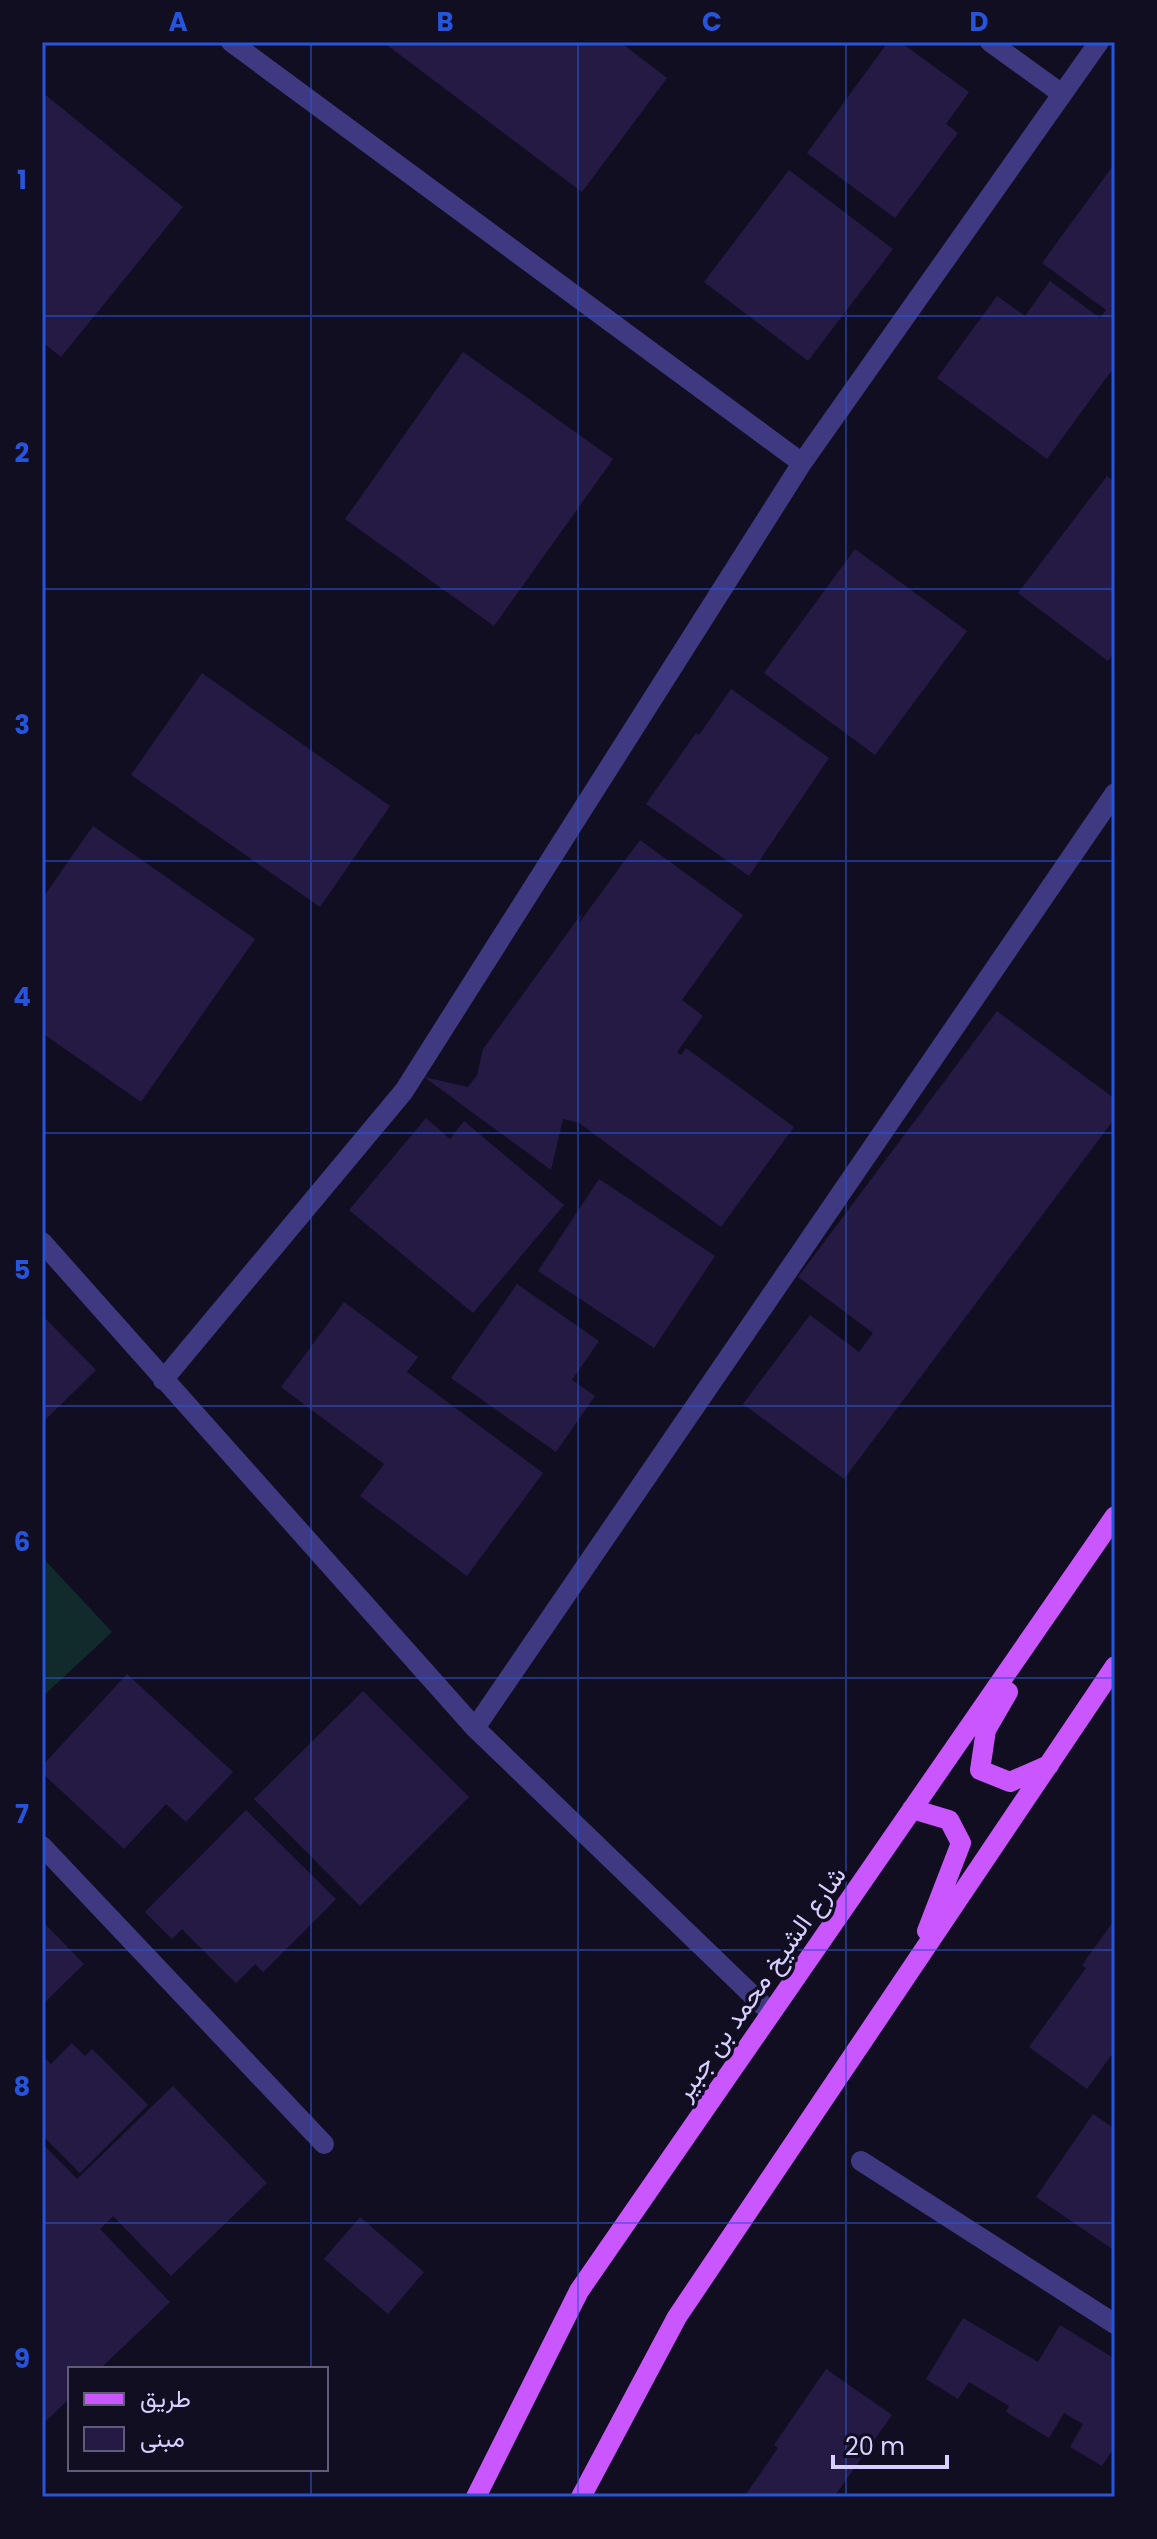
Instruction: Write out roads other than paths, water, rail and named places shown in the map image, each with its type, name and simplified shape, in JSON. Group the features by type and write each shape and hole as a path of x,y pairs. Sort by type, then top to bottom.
{"main road":[{"name":"شارع الشيخ محمد بن جبير","path":"476,2497 579,2291 1115,1516"},
{"path":"1049,1765 1010,1782 980,1770 986,1730 1059,1597"},
{"path":"581,2497 677,2317 1115,1666"},
{"path":"912,1809 949,1820 961,1843 914,1965"}],"street":[{"path":"231,42 802,463"},
{"path":"990,42 1062,94"},
{"path":"163,1380 404,1091 802,463 1099,42"},
{"path":"475,1728 1115,793"},
{"path":"42,1242 475,1728 771,2013"},
{"path":"42,1846 324,2144"},
{"path":"861,2161 1115,2324"}]}
